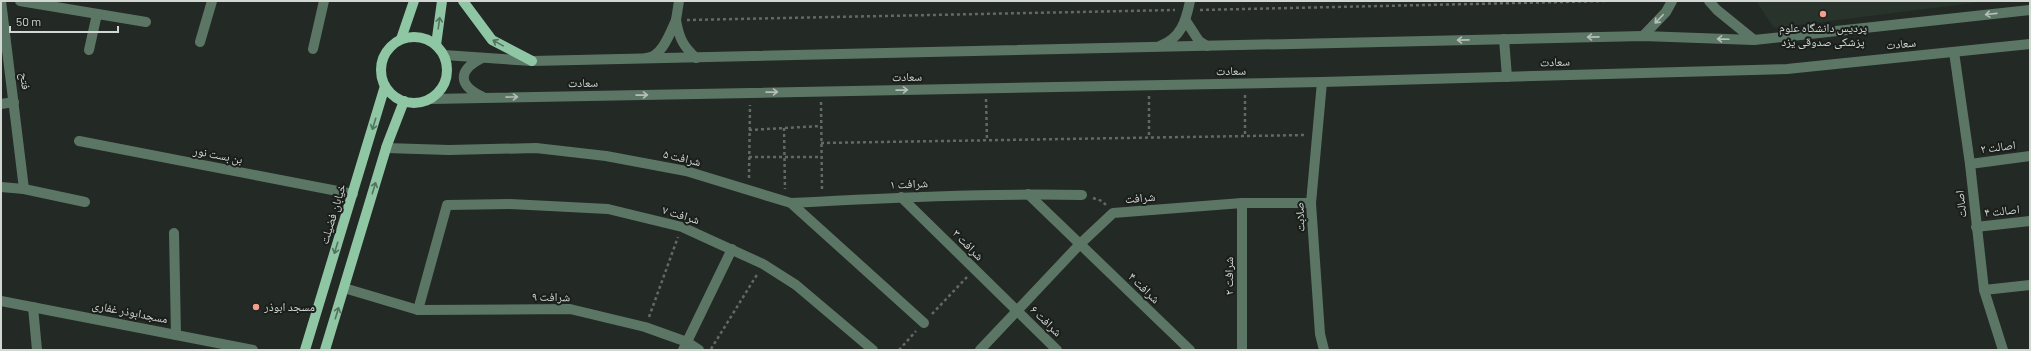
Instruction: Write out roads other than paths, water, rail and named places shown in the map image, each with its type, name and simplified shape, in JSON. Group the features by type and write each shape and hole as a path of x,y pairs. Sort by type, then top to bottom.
{"main road":[{"path":"401,39 414,1"},
{"path":"436,45 442,1"},
{"path":"463,1 492,40 532,61"},
{"path":"412,36 422,37 436,45 444,55 447,64 447,74 444,84 439,92 431,98 418,103 404,101 397,98 385,86 381,67 387,50 401,39 412,36"},
{"name":"خیابان فضیلت","path":"305,350 385,86"},
{"path":"325,350 386,148 404,101"}],"street":[{"name":"فتح","path":"2,1 3,25 24,189"},
{"path":"20,1 146,22"},
{"path":"200,42 212,1"},
{"path":"313,49 324,1"},
{"path":"638,59 652,58 665,44 676,20 679,1"},
{"path":"1643,36 1666,12 1672,1"},
{"path":"1709,1 1717,10 1754,40"},
{"path":"1155,47 1169,42 1186,21 1190,5"},
{"name":"سعادت","path":"444,55 532,61 1643,36 1754,40 2030,10"},
{"path":"89,50 97,14"},
{"path":"676,20 678,36 685,48 696,58"},
{"path":"1186,21 1199,41 1207,46"},
{"path":"1504,39 1507,77"},
{"name":"سعادت","path":"431,98 1245,84 1786,69 2030,44"},
{"name":"اصالت","path":"1954,52 1970,164 1984,290 2002,350"},
{"path":"482,58 470,64 464,71 464,77 471,89 484,98"},
{"name":"صلابت","path":"1322,82 1312,203 1320,334 1324,350"},
{"path":"1,104 14,102"},
{"name":"بن بست نور","path":"79,142 352,194"},
{"name":"شرافت ۵","path":"386,148 449,150 536,148 606,156 686,171 790,203 924,323"},
{"name":"اصالت ۲","path":"1970,164 2030,156"},
{"path":"1,187 24,189 85,202"},
{"path":"1028,194 1080,244"},
{"name":"شرافت ۱","path":"790,203 1028,194 1082,195"},
{"name":"شرافت ۳","path":"901,198 1016,311"},
{"name":"شرافت","path":"980,350 1080,244 1113,213 1242,203 1312,203"},
{"name":"شرافت ۲","path":"1242,203 1242,350"},
{"name":"شرافت ۷","path":"418,310 447,205 510,204 608,209 682,227 763,264 796,285 873,350"},
{"name":"اصالت ۴","path":"1976,227 2030,221"},
{"path":"174,233 176,335"},
{"name":"شرافت ۴","path":"1080,244 1190,350"},
{"path":"685,346 732,249"},
{"path":"1984,290 2030,285"},
{"name":"شرافت ۹","path":"344,288 418,310 570,310 645,327 685,346 699,350"},
{"name":"مسجدابوذر غفاری","path":"1,300 253,350"},
{"path":"33,307 37,350"},
{"name":"شرافت ۶","path":"1016,311 1057,350"}],"place":[{"name":"پردیس دانشگاه علوم پزشکی صدوقی یزد","path":"1823,14"},
{"name":"مسجد ابوذر","path":"256,307"}]}
